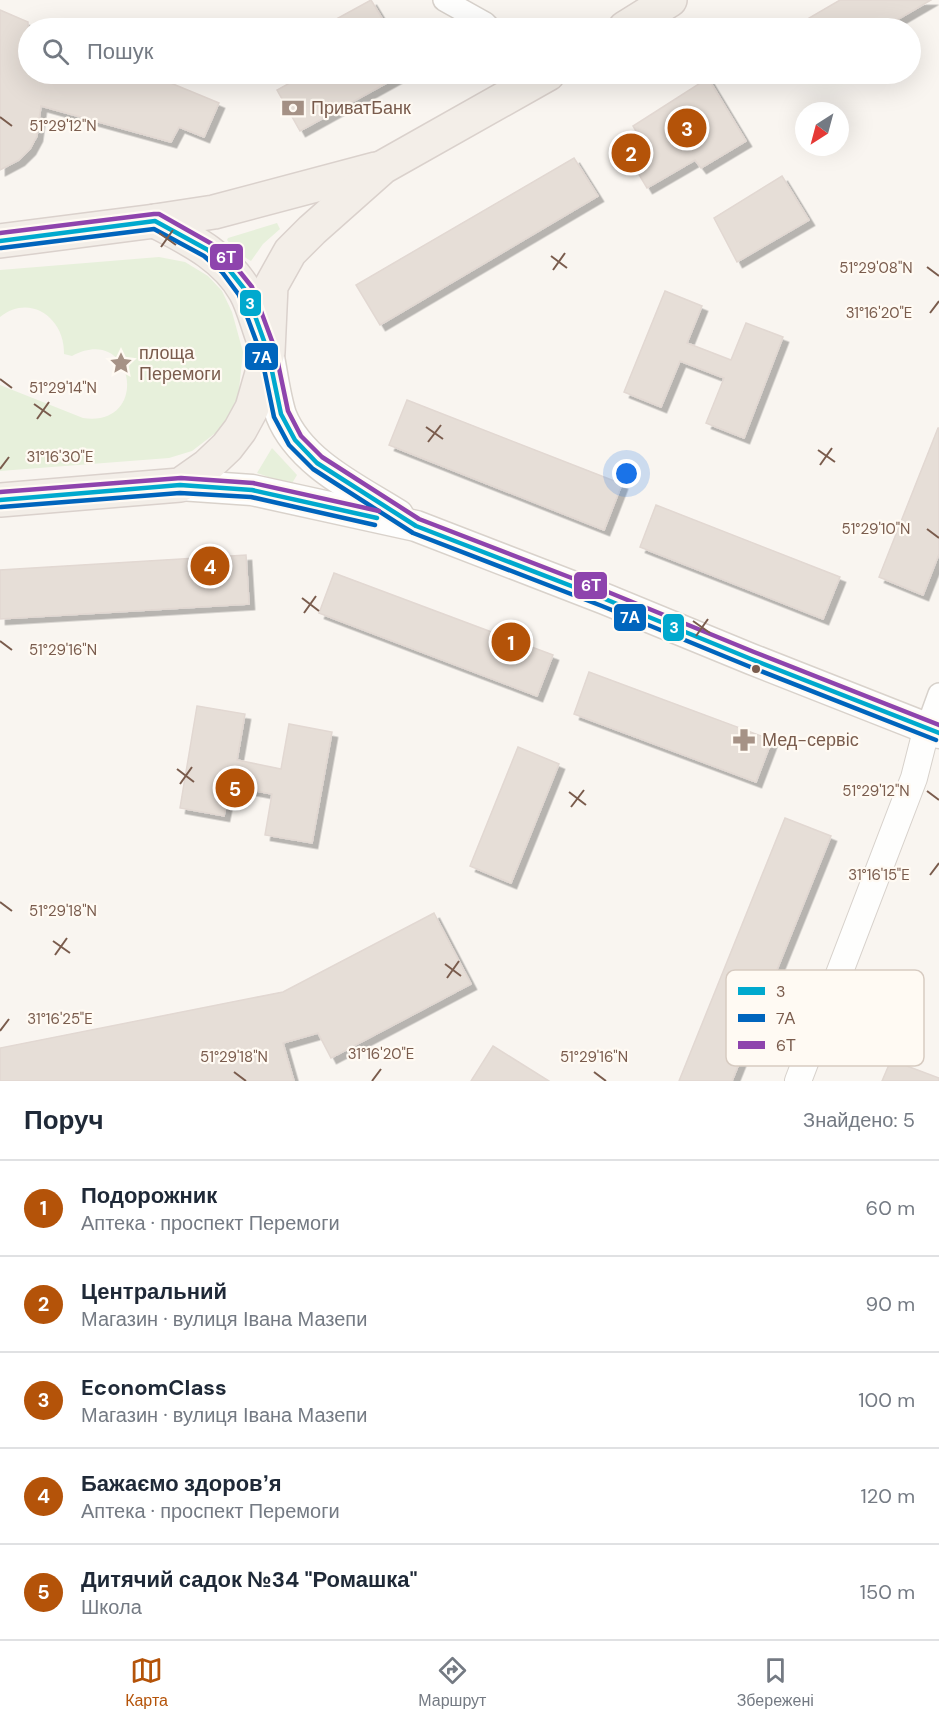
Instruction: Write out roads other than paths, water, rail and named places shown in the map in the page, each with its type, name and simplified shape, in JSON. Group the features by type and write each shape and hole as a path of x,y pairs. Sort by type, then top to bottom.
{"main road":[{"path":"641,18 670,0"},
{"path":"180,485 207,466 227,447 252,408 268,352 271,286 290,252 383,167 523,84"},
{"path":"0,241 214,212 383,167"},
{"path":"155,221 208,250 227,267 246,291 268,352 281,414 295,440 317,463 416,526"},
{"path":"0,500 180,485 252,490 416,526 933,730"}],"street":[{"path":"444,0 476,18"},
{"path":"840,970 933,730 939,694"},
{"path":"798,1081 804,1066"}],"place":[{"name":"ПриватБанк","path":"293,108"},
{"name":"EconomClass","path":"687,128"},
{"name":"Центральний","path":"631,153"},
{"name":"площа Перемоги","path":"121,363"},
{"name":"Бажаємо здоровʼя","path":"210,566"},
{"name":"Подорожник","path":"511,642"},
{"name":"Мед-сервіс","path":"744,740"},
{"name":"Дитячий садок №34 \"Ромашка\"","path":"235,788"}]}
